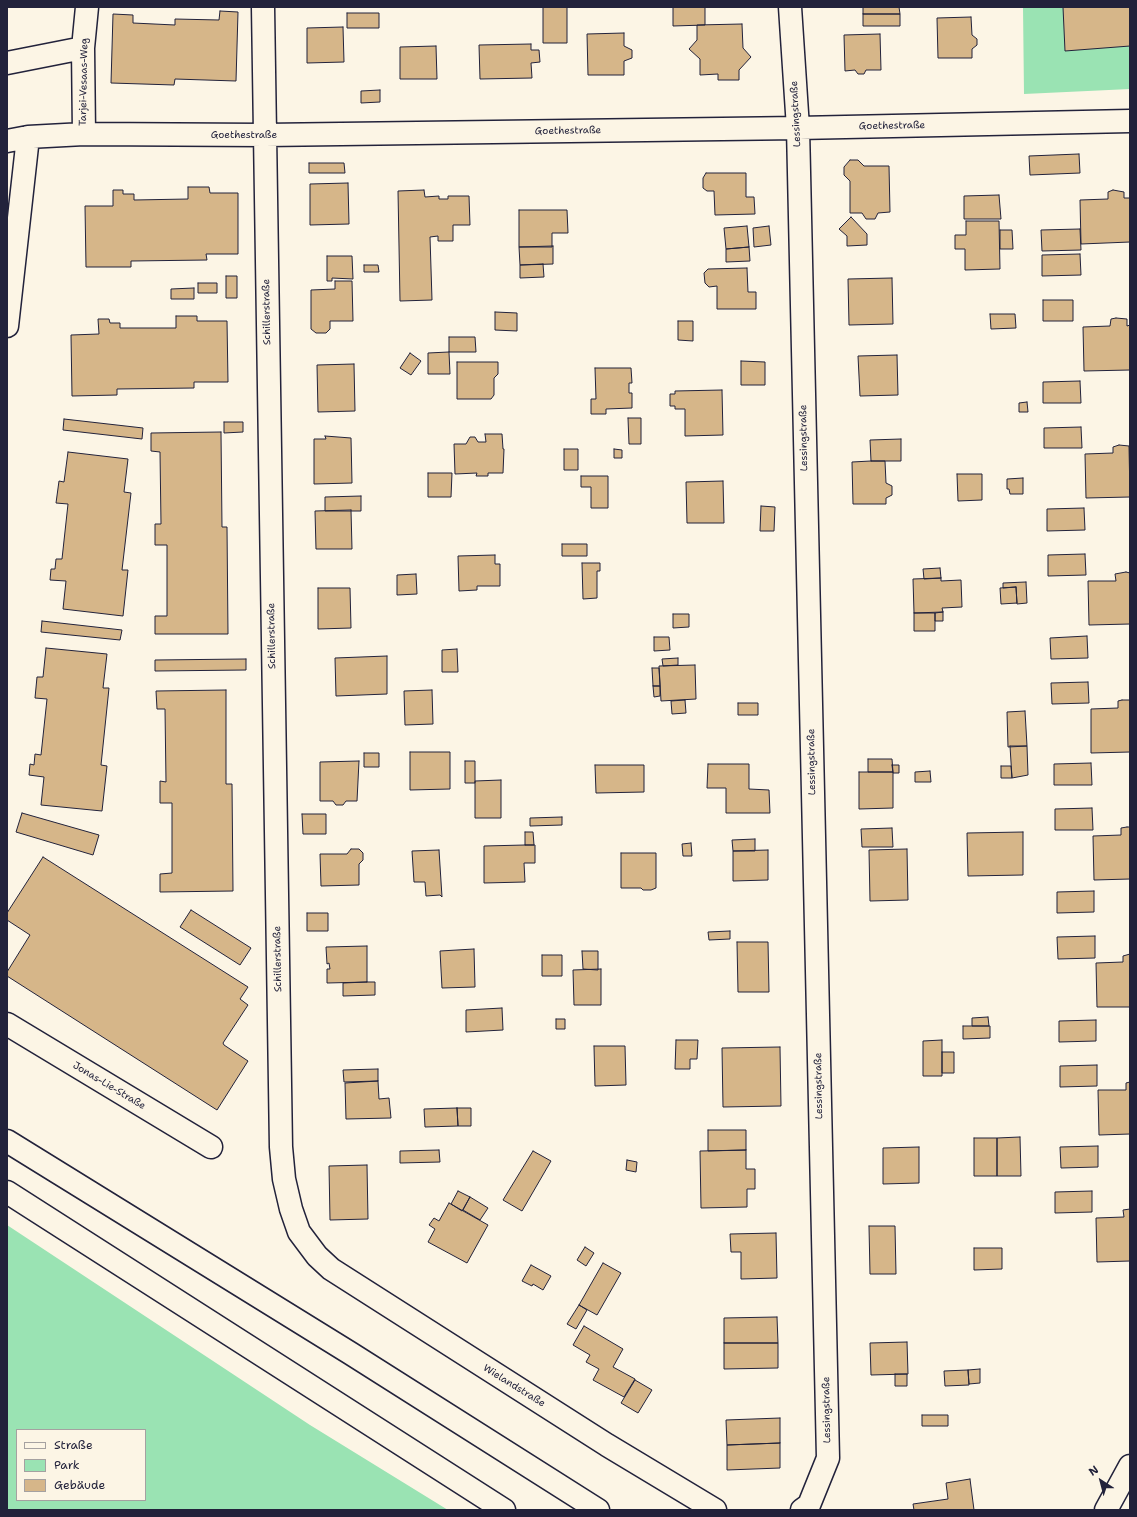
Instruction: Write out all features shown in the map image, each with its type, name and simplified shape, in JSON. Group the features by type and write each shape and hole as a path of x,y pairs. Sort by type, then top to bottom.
{"main road":[{"name":"Tarjei-Vesaas-Weg","path":"84,134 83,48 88,7"},
{"name":"Schillerstraße","path":"263,7 280,1148 284,1179 299,1232 317,1256"},
{"name":"Lessingstraße","path":"790,7 798,128 828,1458 809,1505 802,1510"},
{"path":"7,62 83,48"},
{"name":"Goethestraße","path":"17,139 84,134 265,135 798,128 1130,121"},
{"path":"7,326 17,139"},
{"name":"Jonas-Lie-Straße","path":"7,1024 211,1147"},
{"path":"7,1141 357,1357 598,1510"},
{"path":"7,1192 504,1510"},
{"name":"Wielandstraße","path":"317,1256 331,1269 392,1309 607,1445 715,1510"},
{"path":"1106,1510 1130,1466"}],"green space":[{"path":"1023,7 1130,7 1130,89 1024,94"},
{"path":"7,1225 310,1425 448,1510 7,1510"}],"building":[{"path":"543,7 567,7 567,43 543,43"},
{"path":"673,7 705,7 705,25 673,26"},
{"path":"863,7 899,7 900,14 863,14"},
{"path":"1063,7 1130,7 1130,46 1065,51"},
{"path":"220,11 238,12 236,81 175,79 174,85 111,83 113,14 133,15 133,23 175,25 175,19 219,20"},
{"path":"347,13 379,13 379,28 347,28"},
{"path":"863,14 900,14 900,26 863,26"},
{"path":"971,17 972,35 977,39 977,45 972,49 972,58 938,58 937,18"},
{"path":"742,24 743,48 751,57 739,70 739,80 718,80 718,74 700,75 700,59 689,49 697,40 697,25"},
{"path":"343,27 344,62 307,63 307,28"},
{"path":"624,33 624,46 632,50 632,58 624,61 624,75 588,75 587,34"},
{"path":"880,34 881,70 866,70 864,74 858,74 855,70 845,71 844,35"},
{"path":"531,44 531,50 539,50 540,62 531,63 532,78 480,79 479,45"},
{"path":"436,46 437,79 400,79 400,47"},
{"path":"380,90 380,102 361,103 361,91"},
{"path":"1079,154 1080,173 1030,175 1029,156"},
{"path":"850,160 858,160 864,166 889,166 890,212 878,213 875,219 866,219 862,213 850,213 850,181 844,175 844,167"},
{"path":"309,163 344,163 345,173 309,173"},
{"path":"706,173 746,173 746,197 754,197 755,214 715,215 714,191 707,191 703,188 703,178"},
{"path":"348,183 349,224 310,225 310,184"},
{"path":"188,187 209,187 210,193 238,193 238,254 206,254 207,260 131,261 131,267 86,267 85,206 113,206 113,190 123,190 123,194 134,194 134,200 188,199"},
{"path":"424,190 425,197 439,196 439,199 448,199 448,196 469,196 470,225 453,225 453,241 438,241 438,236 430,237 432,300 400,301 398,191"},
{"path":"1113,190 1124,192 1124,198 1130,198 1130,242 1081,244 1080,200 1108,199 1108,192"},
{"path":"999,195 1001,219 964,219 964,196"},
{"path":"519,210 567,210 568,233 552,233 552,247 519,247"},
{"path":"851,217 867,234 867,245 847,246 847,236 839,229"},
{"path":"966,221 999,221 1000,269 965,270 965,249 955,249 955,235 966,235"},
{"path":"747,226 749,247 726,249 724,228"},
{"path":"769,226 771,245 754,247 753,228"},
{"path":"1080,229 1081,250 1042,251 1041,230"},
{"path":"1000,230 1012,230 1013,249 1000,249"},
{"path":"553,246 553,264 520,265 519,247"},
{"path":"749,247 750,261 726,262 726,249"},
{"path":"1080,254 1081,275 1042,276 1042,255"},
{"path":"327,256 352,256 353,279 332,278 332,281 327,281"},
{"path":"543,264 544,277 520,278 520,265"},
{"path":"364,265 378,265 379,272 364,272"},
{"path":"747,268 748,292 756,292 756,309 717,309 717,286 709,287 705,283 704,273 708,269"},
{"path":"226,276 237,276 237,298 226,298"},
{"path":"892,278 893,324 849,325 848,279"},
{"path":"335,281 352,281 353,321 330,321 330,329 326,333 316,333 311,329 311,290 335,289"},
{"path":"198,283 217,283 217,293 198,293"},
{"path":"194,288 194,299 171,299 171,289"},
{"path":"1043,300 1073,300 1073,321 1043,321"},
{"path":"495,312 517,313 517,331 495,330"},
{"path":"990,314 1015,314 1016,328 991,329"},
{"path":"176,316 197,316 197,321 227,321 228,382 194,382 194,388 117,389 117,395 72,396 71,335 99,334 98,319 109,319 110,323 120,323 120,328 176,328"},
{"path":"1111,319 1127,319 1127,326 1130,325 1130,370 1084,371 1083,327 1110,326"},
{"path":"678,321 693,321 693,341 678,340"},
{"path":"449,337 475,337 476,352 449,352"},
{"path":"449,352 450,374 428,374 428,353"},
{"path":"410,353 421,361 411,375 400,368"},
{"path":"897,355 898,395 860,396 858,356"},
{"path":"741,361 765,362 765,385 741,385"},
{"path":"457,362 498,362 498,374 494,378 494,395 491,399 457,399"},
{"path":"354,364 355,411 318,412 317,365"},
{"path":"595,368 631,368 632,383 629,383 629,393 632,393 632,408 606,409 606,414 591,414 591,399 596,399"},
{"path":"1080,381 1081,403 1043,403 1043,382"},
{"path":"722,390 723,435 685,436 685,409 675,409 675,406 670,406 670,394 675,394 675,391"},
{"path":"1027,402 1028,412 1019,412 1019,403"},
{"path":"628,418 641,418 641,444 629,444"},
{"path":"64,419 143,428 142,439 63,430"},
{"path":"224,422 243,422 243,432 224,433"},
{"path":"1081,427 1082,448 1044,448 1044,428"},
{"path":"221,432 222,527 227,527 228,634 155,634 155,616 167,616 167,545 155,545 155,524 161,524 160,452 151,451 151,433"},
{"path":"485,434 502,434 504,449 503,473 488,473 488,476 476,476 477,473 455,474 454,444 466,444 470,437 475,437 478,442 486,442"},
{"path":"325,436 351,438 352,483 314,484 314,439 326,439"},
{"path":"901,439 901,461 871,461 870,440"},
{"path":"1119,445 1129,446 1130,497 1086,498 1085,454 1113,453 1113,447"},
{"path":"564,449 578,449 578,470 564,470"},
{"path":"614,449 622,450 622,458 614,458"},
{"path":"68,452 128,459 124,492 131,493 122,570 128,570 123,616 63,609 66,581 50,580 51,569 55,569 56,559 62,559 68,504 56,503 59,481 64,482"},
{"path":"885,461 886,483 892,486 892,495 886,498 886,504 853,504 852,462"},
{"path":"428,473 452,473 451,497 428,497"},
{"path":"957,474 982,474 982,500 958,501"},
{"path":"581,476 608,476 608,508 591,508 591,487 581,487"},
{"path":"1023,478 1023,494 1010,494 1009,489 1007,489 1007,479"},
{"path":"723,481 724,523 687,523 686,482"},
{"path":"361,496 361,511 325,511 325,497"},
{"path":"761,506 775,507 774,531 760,531"},
{"path":"1084,508 1085,530 1047,531 1047,509"},
{"path":"351,510 352,549 316,549 315,511"},
{"path":"562,544 587,544 587,556 562,556"},
{"path":"1085,554 1086,575 1048,576 1048,555"},
{"path":"495,555 495,564 500,564 500,586 477,586 477,590 459,591 458,556"},
{"path":"582,563 600,563 600,571 597,571 597,598 583,599"},
{"path":"940,568 941,578 924,579 923,569"},
{"path":"1126,572 1130,573 1130,624 1089,625 1088,581 1116,581 1115,574"},
{"path":"416,574 417,594 397,595 397,575"},
{"path":"941,578 941,581 961,580 962,607 942,608 943,612 914,613 913,579"},
{"path":"1026,582 1027,603 1017,604 1016,587 1003,588 1003,583"},
{"path":"1016,587 1017,603 1001,604 1000,588"},
{"path":"318,588 350,588 351,628 318,629"},
{"path":"943,612 943,621 935,621 935,613"},
{"path":"914,613 935,613 935,631 914,631"},
{"path":"673,614 689,614 689,627 673,628"},
{"path":"42,621 122,630 120,640 41,632"},
{"path":"1087,636 1088,658 1051,659 1050,638"},
{"path":"654,637 669,637 670,650 654,651"},
{"path":"46,648 107,654 103,688 109,688 101,765 107,766 102,811 41,805 44,777 29,775 30,764 34,765 35,754 41,755 47,699 35,698 37,677 43,677"},
{"path":"457,649 458,672 442,672 442,650"},
{"path":"387,656 387,694 336,696 335,658"},
{"path":"678,658 678,665 663,666 662,659"},
{"path":"246,659 246,670 155,671 155,660"},
{"path":"695,665 696,699 661,701 659,666"},
{"path":"652,668 659,668 660,686 653,686"},
{"path":"1088,682 1089,703 1052,704 1051,683"},
{"path":"653,686 660,686 660,696 654,697"},
{"path":"226,690 226,784 232,784 233,891 160,892 160,874 172,873 172,803 160,803 160,781 166,782 165,709 157,709 156,691"},
{"path":"432,690 433,724 405,725 404,691"},
{"path":"685,700 686,713 672,714 671,701"},
{"path":"1130,700 1130,752 1091,753 1091,709 1118,708 1118,701"},
{"path":"738,703 758,703 758,715 738,715"},
{"path":"1025,711 1027,746 1008,747 1007,712"},
{"path":"1010,746 1027,746 1028,775 1012,778"},
{"path":"410,752 450,752 450,789 410,790"},
{"path":"364,753 379,753 379,767 364,767"},
{"path":"868,759 892,759 893,772 868,772"},
{"path":"359,761 357,801 346,801 343,805 336,805 333,801 320,801 320,762"},
{"path":"465,761 475,761 475,783 465,783"},
{"path":"1091,763 1092,785 1054,785 1054,764"},
{"path":"708,764 749,764 749,789 769,790 770,813 726,813 726,788 707,788"},
{"path":"595,765 644,765 644,792 596,793"},
{"path":"892,765 899,765 899,773 893,773"},
{"path":"1001,766 1011,766 1012,778 1001,778"},
{"path":"930,771 931,782 915,782 915,772"},
{"path":"859,772 893,772 893,808 859,809"},
{"path":"501,780 501,818 475,818 475,781"},
{"path":"1092,808 1093,830 1055,830 1055,809"},
{"path":"22,813 99,835 93,855 16,832"},
{"path":"302,814 326,814 326,834 303,834"},
{"path":"562,817 562,825 530,826 530,818"},
{"path":"1130,827 1130,879 1094,880 1093,836 1121,835 1121,828"},
{"path":"892,828 893,847 862,847 861,829"},
{"path":"525,832 533,832 534,845 525,845"},
{"path":"1023,832 1023,875 968,876 967,833"},
{"path":"755,839 755,851 733,851 732,840"},
{"path":"691,843 692,856 683,856 682,844"},
{"path":"535,845 535,863 524,863 525,882 484,883 484,846"},
{"path":"351,849 359,849 363,853 363,860 359,864 359,885 321,886 320,854 347,854"},
{"path":"907,849 908,900 870,901 869,850"},
{"path":"439,850 442,897 440,895 426,896 425,882 414,882 412,851"},
{"path":"768,850 768,880 733,881 733,851"},
{"path":"621,853 656,853 656,888 651,890 643,890 641,888 621,888"},
{"path":"43,857 248,987 240,999 248,1005 223,1043 248,1061 217,1110 7,976 7,972 30,935 7,920 7,913"},
{"path":"1094,891 1094,912 1057,913 1057,892"},
{"path":"191,910 251,948 240,965 180,927"},
{"path":"307,913 328,913 328,931 307,931"},
{"path":"730,931 730,939 709,940 708,932"},
{"path":"1095,936 1095,958 1058,959 1057,937"},
{"path":"737,942 768,942 769,992 738,992"},
{"path":"367,946 367,982 327,983 327,969 330,969 329,963 327,964 326,947"},
{"path":"474,949 475,987 442,988 440,951"},
{"path":"582,951 598,951 598,970 583,969"},
{"path":"1130,954 1130,1007 1097,1007 1096,963 1123,962 1123,956"},
{"path":"542,955 562,955 562,976 542,976"},
{"path":"601,969 601,1005 574,1005 573,970"},
{"path":"375,982 375,995 343,996 343,983"},
{"path":"502,1008 503,1030 466,1032 466,1010"},
{"path":"988,1017 989,1026 972,1026 972,1018"},
{"path":"556,1019 565,1019 565,1029 556,1029"},
{"path":"1096,1020 1096,1041 1059,1042 1059,1021"},
{"path":"963,1026 990,1026 990,1038 963,1039"},
{"path":"676,1040 698,1040 697,1059 690,1059 690,1069 675,1069"},
{"path":"942,1040 942,1076 923,1076 923,1041"},
{"path":"594,1046 625,1046 626,1085 595,1086"},
{"path":"780,1047 781,1106 723,1107 722,1048"},
{"path":"942,1052 954,1052 954,1073 942,1073"},
{"path":"1097,1065 1097,1086 1060,1087 1060,1066"},
{"path":"378,1069 378,1081 344,1082 343,1070"},
{"path":"378,1081 379,1099 389,1098 391,1118 346,1119 345,1083"},
{"path":"1130,1082 1130,1134 1099,1135 1098,1090 1126,1090 1126,1083"},
{"path":"457,1108 458,1126 425,1127 424,1109"},
{"path":"457,1108 471,1108 471,1126 458,1126"},
{"path":"708,1130 746,1130 746,1150 708,1151"},
{"path":"1020,1137 1021,1176 997,1176 997,1138"},
{"path":"974,1138 997,1138 997,1176 974,1176"},
{"path":"1098,1146 1098,1167 1061,1168 1060,1147"},
{"path":"919,1147 919,1183 883,1184 883,1148"},
{"path":"439,1150 440,1162 400,1163 400,1151"},
{"path":"746,1150 746,1169 755,1169 755,1189 747,1189 747,1207 701,1208 700,1151"},
{"path":"533,1151 551,1161 522,1211 503,1200"},
{"path":"627,1160 637,1162 636,1172 626,1170"},
{"path":"367,1165 368,1219 330,1220 329,1166"},
{"path":"458,1191 470,1197 462,1211 451,1204"},
{"path":"1092,1191 1092,1212 1055,1213 1055,1192"},
{"path":"470,1197 488,1208 480,1220 463,1210"},
{"path":"449,1203 488,1225 467,1263 428,1242 435,1229 429,1225 434,1218 439,1221"},
{"path":"1130,1209 1130,1261 1097,1262 1096,1218 1124,1217 1123,1210"},
{"path":"869,1226 895,1226 896,1274 870,1274"},
{"path":"776,1233 777,1278 741,1279 741,1252 731,1252 730,1234"},
{"path":"585,1247 594,1253 586,1266 577,1260"},
{"path":"974,1248 1002,1248 1002,1269 974,1270"},
{"path":"603,1263 621,1273 597,1315 579,1305"},
{"path":"531,1265 551,1276 543,1290 533,1284 532,1286 522,1281"},
{"path":"579,1305 587,1310 576,1329 567,1324"},
{"path":"777,1317 778,1343 724,1343 724,1318"},
{"path":"584,1326 623,1349 613,1367 635,1379 624,1397 593,1380 599,1369 586,1362 590,1355 573,1345"},
{"path":"907,1342 908,1374 871,1375 870,1343"},
{"path":"724,1343 778,1343 778,1368 724,1369"},
{"path":"980,1369 980,1383 969,1384 968,1370"},
{"path":"968,1370 969,1385 945,1386 944,1371"},
{"path":"895,1374 907,1374 907,1386 895,1386"},
{"path":"635,1380 652,1390 638,1413 621,1403"},
{"path":"922,1415 948,1415 948,1426 922,1426"},
{"path":"780,1418 780,1443 727,1445 726,1420"},
{"path":"780,1443 780,1468 727,1470 727,1445"},
{"path":"970,1479 974,1510 914,1510 913,1504 948,1499 946,1483"}]}
